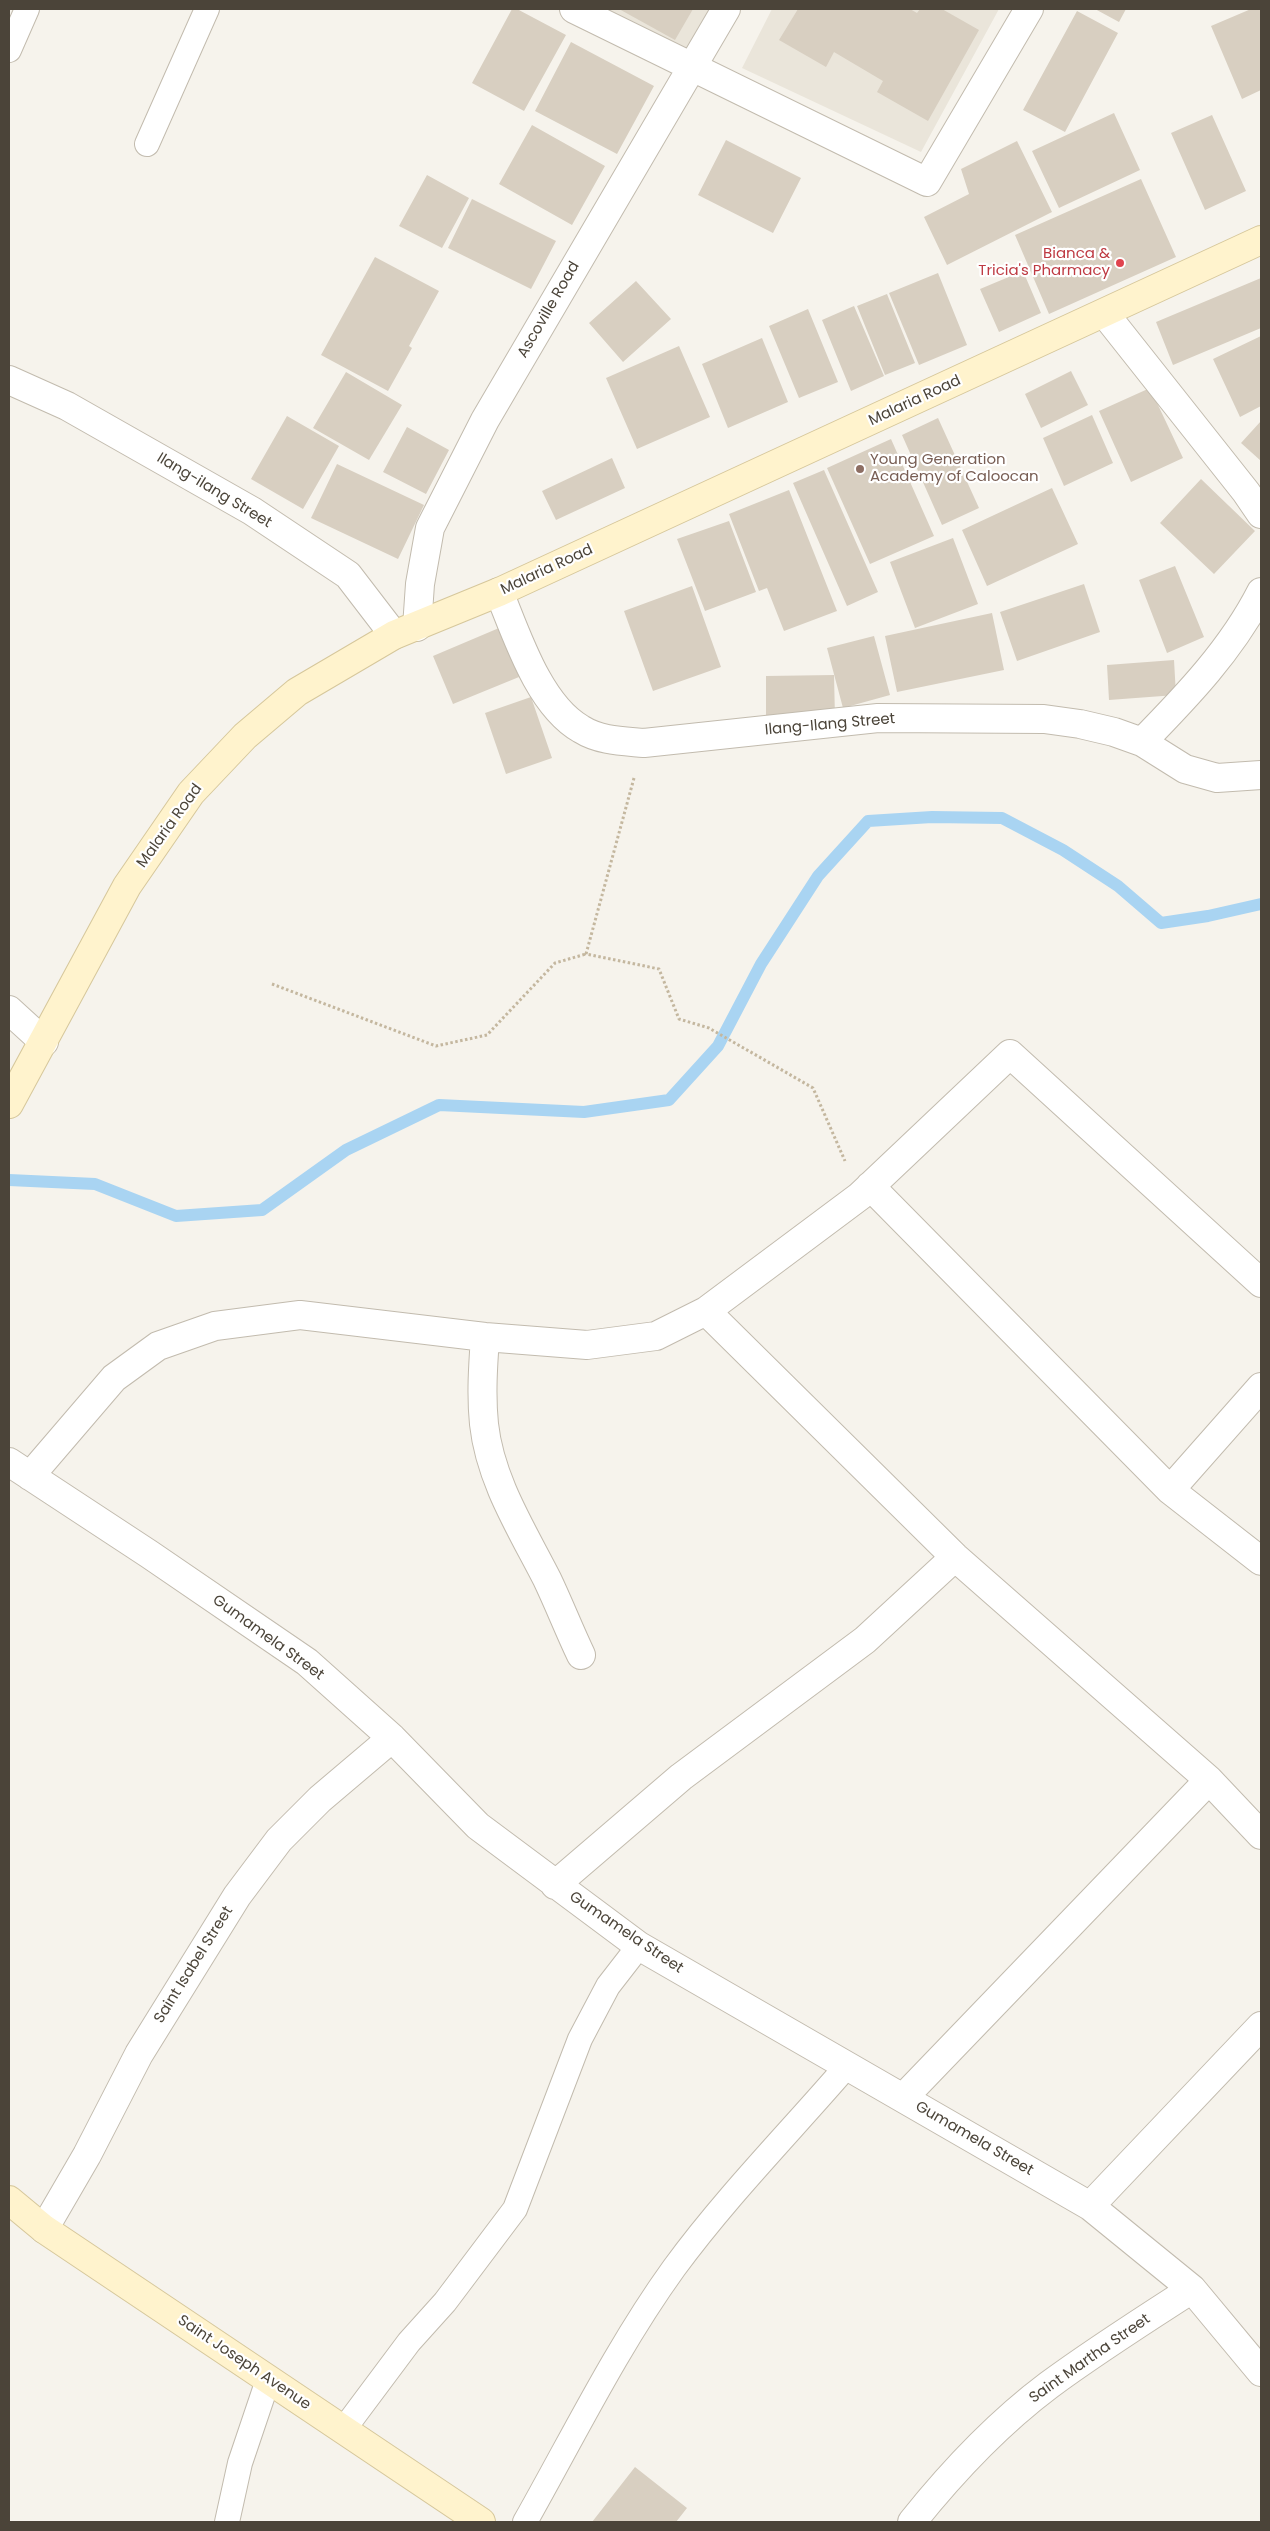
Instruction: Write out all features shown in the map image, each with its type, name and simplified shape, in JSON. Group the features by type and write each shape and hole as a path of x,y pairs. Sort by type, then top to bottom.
{"main road":[{"name":"Malaria Road","path":"9,1104 127,886 191,793 245,736 297,692 405,631 499,592 1261,240"},
{"name":"Saint Joseph Avenue","path":"9,2200 44,2229 481,2522"}],"street":[{"path":"574,9 926,182 1029,9"},
{"name":"Ascoville Road","path":"405,631 420,584 430,528 484,420 726,9"},
{"path":"1104,314 1246,492 1261,514"},
{"name":"Ilang-ilang Street","path":"9,380 67,406 252,511 348,576 405,631"},
{"name":"Ilang-Ilang Street","path":"499,592 523,650 555,709 581,730 610,740 644,743 878,718 1044,720 1080,724 1142,742 1185,769 1217,778 1261,775"},
{"path":"1142,742 1222,653 1246,621 1261,592"},
{"path":"9,1010 44,1042"},
{"path":"19,1469 114,1378 158,1346 215,1326 300,1315 485,1337 587,1345 656,1336 706,1310 865,1191 1010,1054 1261,1283"},
{"path":"865,1191 1170,1490 1261,1562"},
{"path":"706,1310 955,1557 1209,1780 1261,1835"},
{"path":"485,1337 482,1381 484,1425 490,1456 511,1510 547,1580 581,1655"},
{"path":"1170,1490 1261,1386"},
{"name":"Gumamela Street","path":"19,1469 149,1554 307,1662 392,1738 478,1826 555,1885 640,1946 846,2067 1090,2206 1192,2289 1261,2372"},
{"path":"555,1885 681,1777 865,1640 955,1557"},
{"name":"Saint Isabel Street","path":"44,2229 87,2155 139,2054 237,1896 279,1840 313,1806 392,1738"},
{"path":"903,2098 1209,1780"},
{"path":"1090,2206 1261,2026"},
{"name":"Saint Martha Street","path":"912,2522 936,2491 979,2445 1048,2386 1107,2344 1192,2289"}],"lane":[{"path":"9,50 27,9"},
{"path":"147,144 208,9"},
{"path":"344,2429 409,2342 445,2302 515,2209 580,2039 608,1986 640,1946"},
{"path":"525,2522 618,2356 674,2268 719,2212 846,2067"},
{"path":"227,2522 240,2463 268,2380"}],"path":[{"path":"586,954 644,743"},
{"path":"272,984 436,1046 487,1035 556,963 586,954 659,970 679,1019 709,1028 813,1088 865,1191"}],"shaded area":[{"path":"590,9 715,9 690,54"},
{"path":"772,9 999,9 921,152 742,68"}],"building":[{"path":"512,9 517,9 566,35 524,111 472,83"},
{"path":"619,9 693,9 675,40"},
{"path":"798,9 910,9 917,13 920,9 942,9 979,30 928,121 877,92 883,81 834,52 826,67 779,40"},
{"path":"1095,9 1126,9 1119,22"},
{"path":"1251,9 1261,9 1261,90 1242,99 1211,26"},
{"path":"1077,11 1118,33 1065,132 1023,110"},
{"path":"571,42 654,86 617,154 535,111"},
{"path":"1114,113 1140,170 1059,208 1032,151"},
{"path":"1212,115 1246,191 1205,210 1171,133"},
{"path":"532,125 605,166 572,225 499,184"},
{"path":"726,140 801,178 773,233 698,195"},
{"path":"1017,141 1052,212 947,265 924,217 969,194 961,169"},
{"path":"427,175 469,198 442,248 399,226"},
{"path":"1141,179 1176,257 1049,314 1015,235"},
{"path":"472,199 556,241 531,289 448,248"},
{"path":"375,257 439,291 409,346 412,348 388,391 321,355"},
{"path":"1023,271 1041,313 999,332 980,289"},
{"path":"938,273 967,345 919,365 889,293"},
{"path":"1261,278 1261,328 1173,365 1156,322"},
{"path":"636,281 671,319 623,362 589,323"},
{"path":"887,294 915,363 885,375 857,306"},
{"path":"854,306 884,376 851,391 822,320"},
{"path":"808,309 838,382 799,398 769,326"},
{"path":"1261,336 1261,406 1240,417 1213,359"},
{"path":"762,338 788,402 728,428 702,364"},
{"path":"679,346 710,417 637,449 606,378"},
{"path":"1071,371 1088,405 1041,428 1025,394"},
{"path":"346,372 402,405 369,460 313,428"},
{"path":"1150,388 1183,458 1131,482 1099,411"},
{"path":"1092,415 1113,463 1064,486 1043,438"},
{"path":"287,416 339,446 303,509 251,479"},
{"path":"938,418 979,508 942,525 902,435"},
{"path":"1261,421 1261,461 1241,443"},
{"path":"407,427 449,450 426,494 383,472"},
{"path":"891,439 934,536 870,564 827,468"},
{"path":"612,458 625,488 556,520 542,491"},
{"path":"337,464 424,505 398,559 311,518"},
{"path":"824,470 878,592 847,606 793,483"},
{"path":"1201,479 1255,531 1214,574 1160,523"},
{"path":"1052,488 1078,544 987,586 962,530"},
{"path":"789,490 837,611 784,631 767,588 759,591 729,514"},
{"path":"729,521 756,592 705,611 677,539"},
{"path":"953,538 978,604 915,628 890,562"},
{"path":"1175,566 1204,637 1167,653 1139,580"},
{"path":"1084,584 1100,632 1017,661 1000,612"},
{"path":"692,586 721,667 653,691 624,611"},
{"path":"992,613 1004,670 897,692 885,636"},
{"path":"499,628 519,677 453,704 433,656"},
{"path":"874,636 890,695 843,708 827,648"},
{"path":"1174,660 1176,695 1109,700 1107,665"},
{"path":"834,675 835,718 766,721 766,676"},
{"path":"531,697 552,758 506,774 485,713"},
{"path":"635,2467 687,2508 676,2522 592,2522"}],"waterway":[{"path":"9,1180 95,1184 176,1216 262,1210 346,1150 439,1105 584,1112 669,1100 718,1046 761,964 818,876 868,821 932,817 1002,818 1063,850 1118,886 1161,923 1208,916 1261,904"}],"place":[{"name":"Bianca & Tricia's Pharmacy","path":"1120,263"},
{"name":"Young Generation Academy of Caloocan","path":"860,469"}]}
